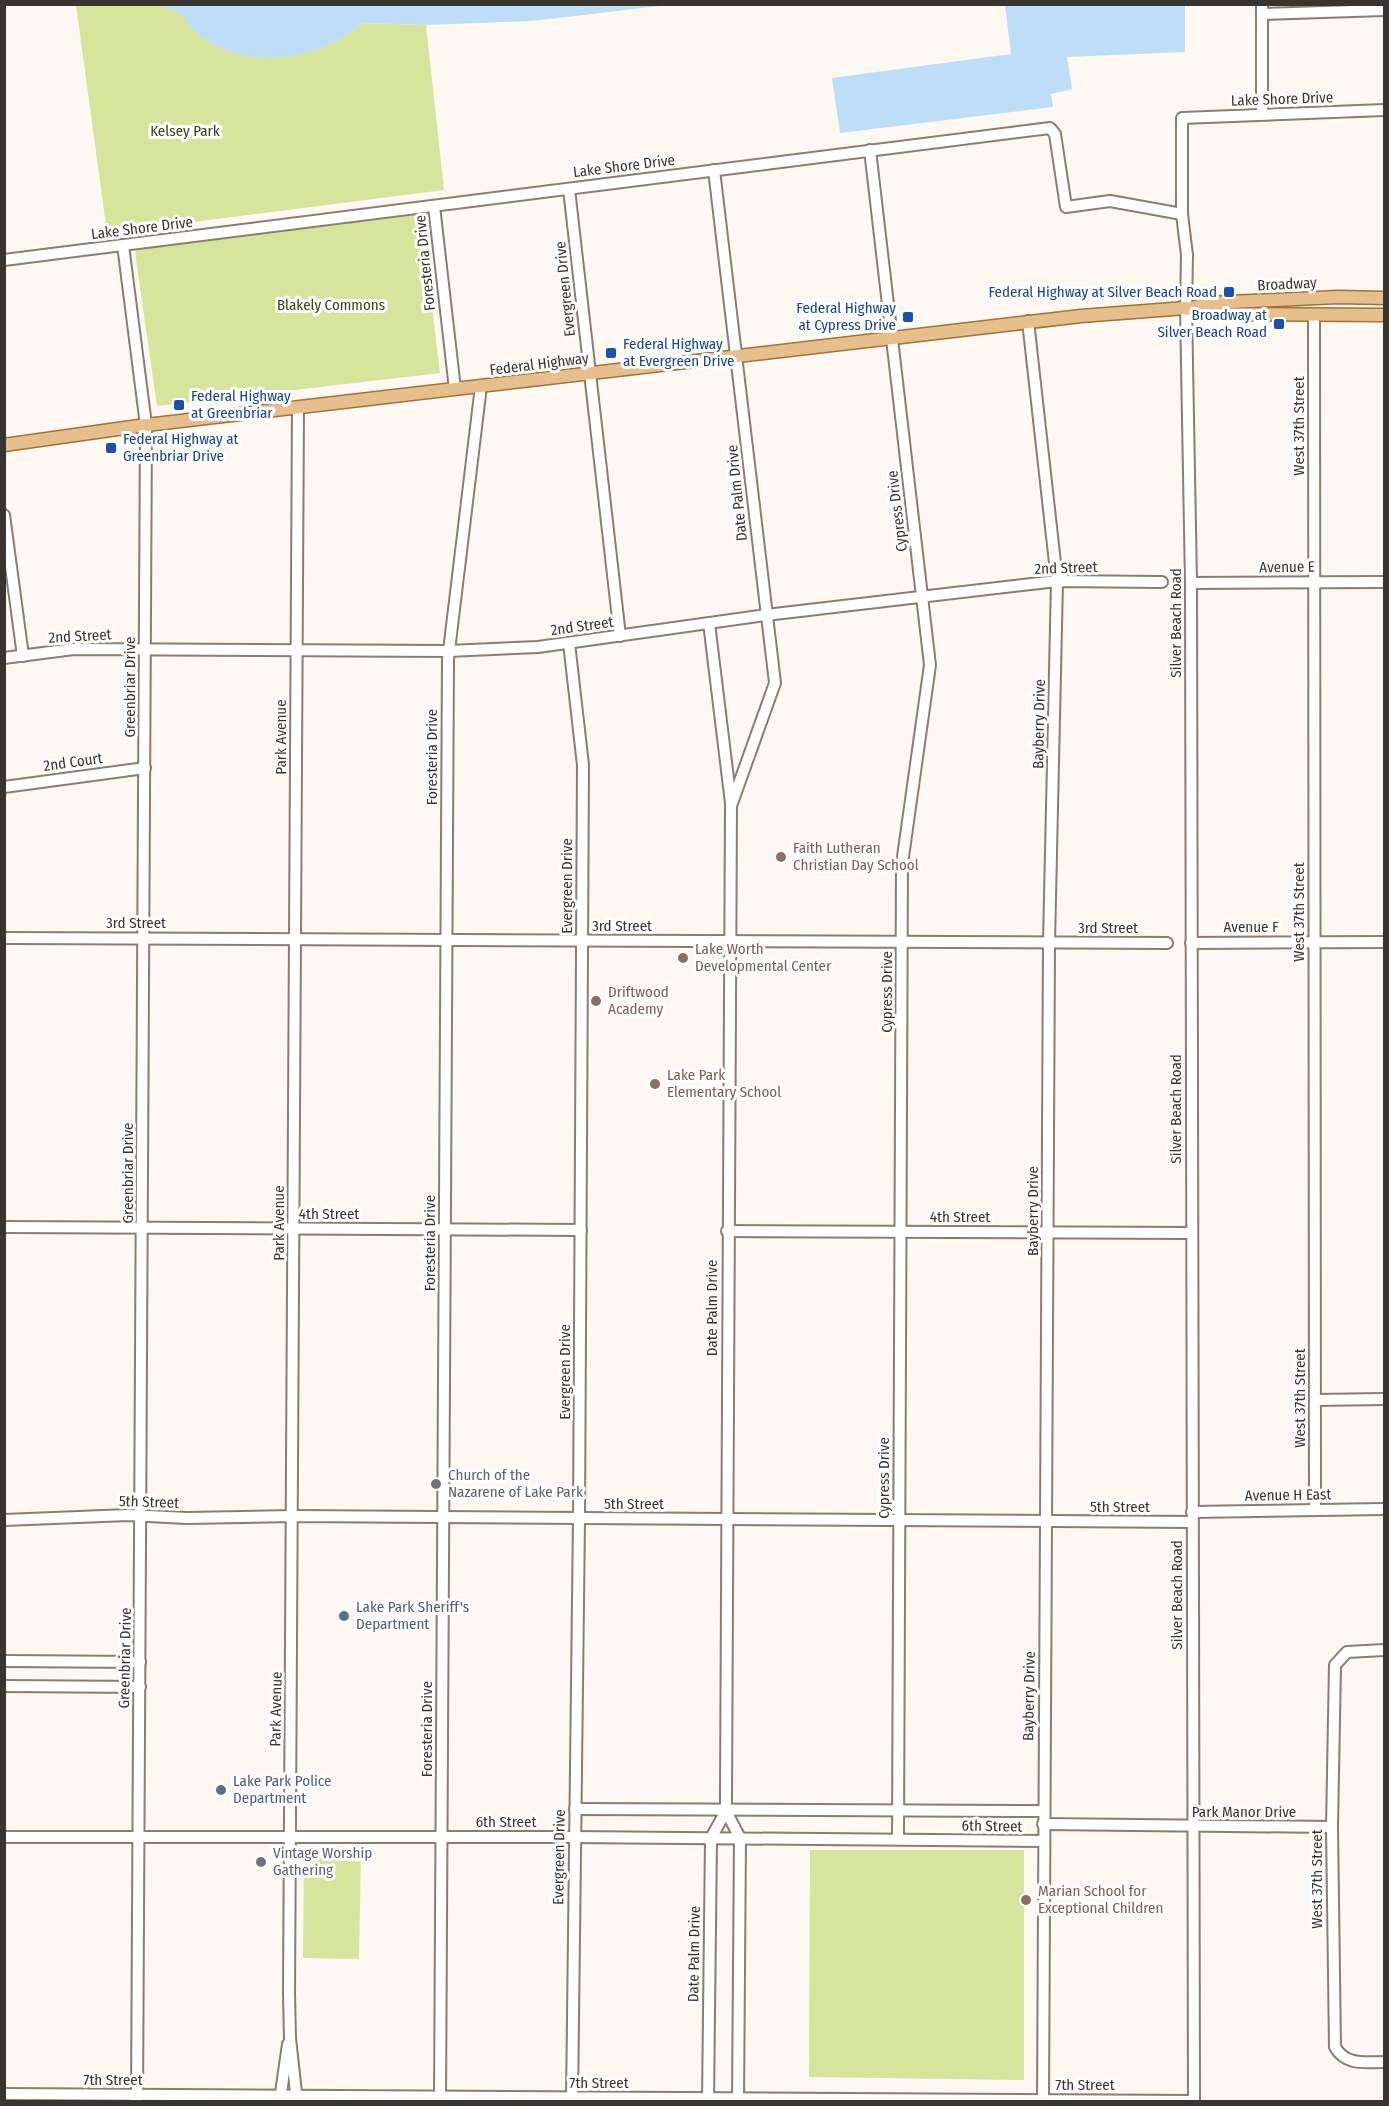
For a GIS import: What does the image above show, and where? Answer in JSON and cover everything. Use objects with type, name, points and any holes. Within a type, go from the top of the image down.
[{"type":"main road","name":"Broadway","points":[[1188,308],[1209,303],[1331,297],[1384,298]]},
{"type":"main road","name":"Federal Highway","points":[[4,445],[146,425],[1028,321],[1188,308]]},
{"type":"main road","name":"Broadway","points":[[1188,308],[1209,314],[1384,315]]},
{"type":"street","points":[[1262,114],[1262,9],[1384,10]]},
{"type":"street","name":"Lake Shore Drive","points":[[1182,118],[1384,110]]},
{"type":"street","name":"Silver Beach Road","points":[[1182,118],[1182,214],[1188,255],[1191,583],[1191,1827],[1194,2101]]},
{"type":"street","name":"Lake Shore Drive","points":[[4,260],[1050,128],[1055,134],[1066,207],[1110,201],[1182,214]]},
{"type":"street","name":"Cypress Drive","points":[[870,150],[930,665],[903,864],[898,1839]]},
{"type":"street","name":"Date Palm Drive","points":[[714,170],[775,683],[731,806]]},
{"type":"street","name":"Evergreen Drive","points":[[569,189],[620,636]]},
{"type":"street","name":"Foresteria Drive","points":[[434,206],[455,389]]},
{"type":"street","name":"Greenbriar Drive","points":[[123,245],[146,425],[137,2098]]},
{"type":"street","name":"West 37th Street","points":[[1314,314],[1315,1510]]},
{"type":"street","name":"Bayberry Drive","points":[[1028,321],[1057,581],[1049,943],[1043,2101]]},
{"type":"street","name":"Foresteria Drive","points":[[440,2099],[448,651],[481,386]]},
{"type":"street","name":"Park Avenue","points":[[297,2099],[290,2038],[290,1837],[298,408]]},
{"type":"street","points":[[4,514],[23,656]]},
{"type":"street","name":"2nd Street","points":[[4,658],[74,649],[448,651],[538,647],[766,615],[1057,581],[1162,582]]},
{"type":"street","name":"Avenue E","points":[[1191,583],[1384,582]]},
{"type":"street","name":"Date Palm Drive","points":[[709,623],[731,806],[726,1811],[740,1838],[738,2100]]},
{"type":"street","name":"Evergreen Drive","points":[[569,643],[583,765],[579,1519],[573,1837],[572,2100]]},
{"type":"street","name":"2nd Court","points":[[4,787],[145,768]]},
{"type":"street","name":"3rd Street","points":[[4,938],[1167,943]]},
{"type":"street","name":"Avenue F","points":[[1191,943],[1384,942]]},
{"type":"street","name":"4th Street","points":[[4,1227],[581,1230]]},
{"type":"street","name":"4th Street","points":[[728,1231],[1192,1233]]},
{"type":"street","points":[[1315,1400],[1384,1399]]},
{"type":"street","name":"Avenue H East","points":[[1192,1517],[1315,1510],[1384,1509]]},
{"type":"street","name":"5th Street","points":[[4,1520],[141,1516],[899,1521],[1046,1521],[1192,1517]]},
{"type":"street","name":"West 37th Street","points":[[1384,1650],[1353,1650],[1341,1656],[1334,1672],[1332,1827],[1335,2047],[1340,2056],[1352,2062],[1384,2062]]},
{"type":"street","points":[[4,1662],[140,1662]]},
{"type":"street","points":[[4,1686],[140,1687]]},
{"type":"street","name":"6th Street","points":[[575,1809],[1043,1811]]},
{"type":"street","name":"Date Palm Drive","points":[[708,2100],[711,1838],[726,1811]]},
{"type":"street","name":"6th Street","points":[[1043,1824],[1157,1826]]},
{"type":"street","name":"Park Manor Drive","points":[[1157,1826],[1332,1827]]},
{"type":"street","name":"6th Street","points":[[4,1837],[573,1837],[1043,1841]]},
{"type":"street","name":"Park Avenue","points":[[280,2099],[290,2038]]},
{"type":"street","name":"7th Street","points":[[4,2094],[280,2099],[1194,2101]]},
{"type":"green space","name":"Kelsey Park","points":[[155,4],[179,13],[202,37],[220,48],[262,58],[284,57],[326,46],[345,36],[361,23],[426,25],[444,190],[107,233],[76,5]]},
{"type":"green space","name":"Blakely Commons","points":[[416,213],[421,216],[440,373],[157,406],[135,252],[141,247]]},
{"type":"green space","points":[[810,1850],[1024,1850],[1024,2080],[809,2077]]},
{"type":"green space","points":[[361,1851],[359,1959],[303,1958],[304,1852]]},
{"type":"water","points":[[155,5],[668,5],[532,21],[426,25],[361,23],[345,36],[326,46],[284,57],[262,58],[240,55],[220,48],[202,37],[179,13]]},
{"type":"water","points":[[1005,5],[1185,5],[1185,52],[1067,57],[1072,89],[1051,94],[1053,107],[840,133],[832,78],[1011,54]]},
{"type":"place","name":"Federal Highway at Silver Beach Road","points":[[1229,292]]},
{"type":"place","name":"Federal Highway at Cypress Drive","points":[[908,317]]},
{"type":"place","name":"Broadway at Silver Beach Road","points":[[1279,324]]},
{"type":"place","name":"Federal Highway at Evergreen Drive","points":[[611,353]]},
{"type":"place","name":"Federal Highway at Greenbriar","points":[[179,405]]},
{"type":"place","name":"Federal Highway at Greenbriar Drive","points":[[111,448]]},
{"type":"place","name":"Faith Lutheran Christian Day School","points":[[781,857]]},
{"type":"place","name":"Lake Worth Developmental Center","points":[[683,958]]},
{"type":"place","name":"Driftwood Academy","points":[[596,1001]]},
{"type":"place","name":"Lake Park Elementary School","points":[[655,1084]]},
{"type":"place","name":"Church of the Nazarene of Lake Park","points":[[436,1484]]},
{"type":"place","name":"Lake Park Sheriff's Department","points":[[344,1616]]},
{"type":"place","name":"Lake Park Police Department","points":[[221,1790]]},
{"type":"place","name":"Vintage Worship Gathering","points":[[261,1862]]},
{"type":"place","name":"Marian School for Exceptional Children","points":[[1026,1900]]}]
